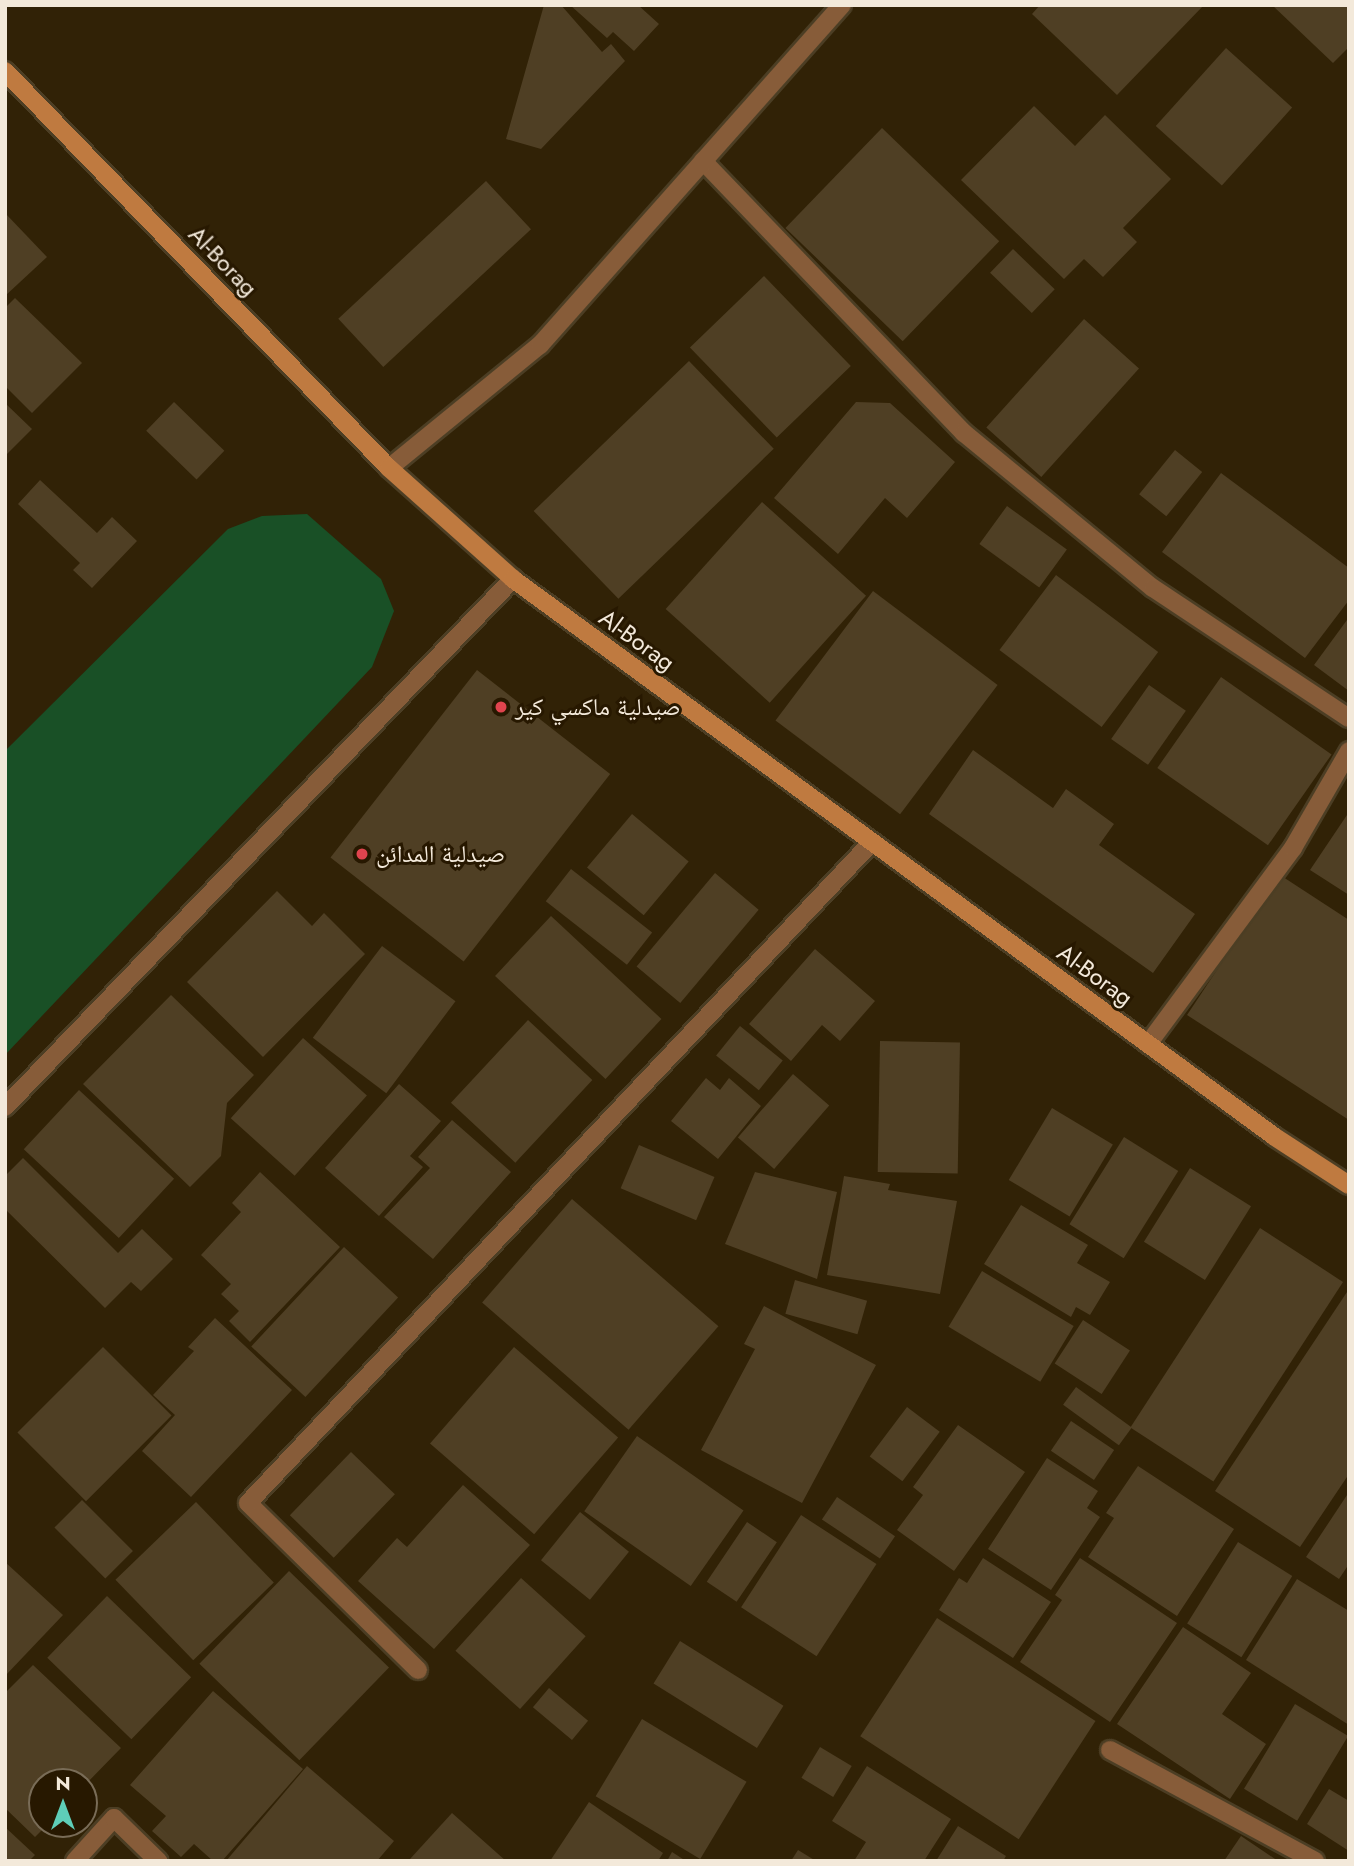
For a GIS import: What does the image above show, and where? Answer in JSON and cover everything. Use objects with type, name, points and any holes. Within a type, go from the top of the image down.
[{"type":"street","points":[[389,468],[540,345],[842,5]]},
{"type":"street","name":"Al-Borag","points":[[5,71],[389,468],[513,579],[1275,1137],[1349,1185]]},
{"type":"street","points":[[703,161],[964,433],[1153,588],[1349,718]]},
{"type":"street","points":[[5,1107],[513,579]]},
{"type":"street","points":[[1148,1044],[1293,848],[1349,751]]},
{"type":"street","points":[[418,1670],[248,1503],[872,842]]},
{"type":"street","points":[[1110,1750],[1315,1861]]},
{"type":"street","points":[[75,1861],[114,1818],[158,1861]]},
{"type":"green space","points":[[307,514],[381,579],[394,611],[372,667],[5,1055],[5,751],[228,529],[262,516]]},
{"type":"building","points":[[544,5],[561,5],[602,52],[611,44],[625,61],[541,149],[506,139]]},
{"type":"building","points":[[570,5],[638,5],[659,24],[634,51],[613,32],[607,38]]},
{"type":"building","points":[[1040,5],[1204,5],[1117,95],[1032,14]]},
{"type":"building","points":[[1272,5],[1349,5],[1349,47],[1333,63]]},
{"type":"building","points":[[1226,48],[1292,108],[1222,186],[1156,126]]},
{"type":"building","points":[[1034,106],[1075,146],[1105,115],[1171,179],[1123,228],[1137,242],[1103,277],[1084,259],[1064,279],[961,180]]},
{"type":"building","points":[[882,128],[999,241],[903,341],[785,228]]},
{"type":"building","points":[[486,181],[531,229],[383,367],[338,319]]},
{"type":"building","points":[[5,213],[47,257],[5,296]]},
{"type":"building","points":[[1013,249],[1055,289],[1032,313],[990,273]]},
{"type":"building","points":[[764,276],[851,366],[777,437],[690,348]]},
{"type":"building","points":[[15,298],[82,363],[32,413],[5,386],[5,308]]},
{"type":"building","points":[[1084,319],[1139,369],[1041,477],[986,427]]},
{"type":"building","points":[[689,361],[774,449],[618,599],[534,511]]},
{"type":"building","points":[[174,402],[224,451],[197,479],[146,431]]},
{"type":"building","points":[[856,402],[890,403],[955,462],[907,518],[885,498],[838,554],[774,498]]},
{"type":"building","points":[[5,403],[32,429],[5,456]]},
{"type":"building","points":[[1175,450],[1202,472],[1166,516],[1139,494]]},
{"type":"building","points":[[1221,473],[1349,568],[1349,600],[1305,658],[1162,552]]},
{"type":"building","points":[[40,480],[97,533],[112,517],[137,541],[92,588],[73,570],[80,563],[18,504]]},
{"type":"building","points":[[762,502],[866,596],[770,703],[666,609]]},
{"type":"building","points":[[1007,506],[1067,549],[1039,588],[979,544]]},
{"type":"building","points":[[1056,575],[1158,652],[1102,727],[999,650]]},
{"type":"building","points":[[873,591],[998,685],[900,814],[776,720]]},
{"type":"building","points":[[1347,620],[1349,621],[1349,691],[1314,665]]},
{"type":"building","points":[[477,670],[610,774],[464,962],[330,858]]},
{"type":"building","points":[[1221,677],[1332,754],[1268,845],[1157,768]]},
{"type":"building","points":[[1149,685],[1186,711],[1148,765],[1111,739]]},
{"type":"building","points":[[973,750],[1053,808],[1066,789],[1114,824],[1099,845],[1195,914],[1153,973],[929,814]]},
{"type":"building","points":[[1349,812],[1349,895],[1310,870]]},
{"type":"building","points":[[632,814],[689,862],[644,915],[587,868]]},
{"type":"building","points":[[571,869],[652,932],[627,965],[546,901]]},
{"type":"building","points":[[715,873],[759,910],[680,1003],[637,966]]},
{"type":"building","points":[[1280,875],[1349,920],[1349,1120],[1187,1015]]},
{"type":"building","points":[[277,891],[312,926],[324,913],[365,954],[263,1057],[187,982]]},
{"type":"building","points":[[551,916],[661,1019],[606,1079],[495,976]]},
{"type":"building","points":[[382,946],[455,1001],[386,1093],[313,1038]]},
{"type":"building","points":[[815,949],[875,1001],[840,1041],[822,1025],[791,1061],[749,1024]]},
{"type":"building","points":[[171,995],[254,1075],[227,1103],[221,1156],[190,1187],[83,1084]]},
{"type":"building","points":[[528,1020],[592,1080],[515,1163],[451,1103]]},
{"type":"building","points":[[740,1026],[783,1061],[759,1090],[716,1056]]},
{"type":"building","points":[[303,1038],[367,1096],[295,1176],[231,1118]]},
{"type":"building","points":[[880,1041],[960,1042],[958,1173],[878,1172]]},
{"type":"building","points":[[793,1074],[829,1105],[774,1169],[738,1137]]},
{"type":"building","points":[[706,1078],[720,1090],[729,1078],[761,1106],[718,1159],[671,1121]]},
{"type":"building","points":[[399,1084],[441,1121],[410,1156],[423,1167],[379,1216],[325,1168]]},
{"type":"building","points":[[79,1090],[174,1179],[119,1238],[24,1149]]},
{"type":"building","points":[[1052,1108],[1113,1145],[1070,1217],[1009,1180]]},
{"type":"building","points":[[452,1120],[511,1172],[433,1259],[384,1217],[430,1168],[418,1157]]},
{"type":"building","points":[[1124,1137],[1178,1171],[1124,1258],[1069,1224]]},
{"type":"building","points":[[639,1145],[714,1177],[696,1220],[621,1188]]},
{"type":"building","points":[[23,1158],[118,1253],[142,1229],[173,1259],[141,1291],[131,1282],[105,1308],[5,1209],[5,1176]]},
{"type":"building","points":[[1190,1168],[1251,1206],[1205,1280],[1144,1242]]},
{"type":"building","points":[[260,1172],[340,1247],[250,1342],[229,1321],[239,1311],[221,1294],[231,1284],[201,1255],[241,1212],[232,1203]]},
{"type":"building","points":[[755,1172],[837,1192],[817,1279],[725,1244]]},
{"type":"building","points":[[844,1176],[890,1184],[888,1190],[957,1201],[940,1294],[827,1275]]},
{"type":"building","points":[[572,1199],[718,1326],[629,1430],[482,1302]]},
{"type":"building","points":[[1021,1205],[1088,1245],[1077,1263],[1110,1282],[1090,1315],[1076,1307],[1071,1317],[984,1264]]},
{"type":"building","points":[[1260,1228],[1343,1282],[1213,1482],[1130,1428]]},
{"type":"building","points":[[344,1247],[398,1297],[305,1397],[251,1346]]},
{"type":"building","points":[[982,1271],[1074,1326],[1040,1382],[949,1327]]},
{"type":"building","points":[[795,1280],[867,1301],[857,1334],[785,1314]]},
{"type":"building","points":[[1349,1289],[1349,1474],[1300,1547],[1215,1491]]},
{"type":"building","points":[[764,1306],[876,1365],[802,1503],[701,1450],[755,1349],[744,1344]]},
{"type":"building","points":[[215,1318],[292,1390],[191,1497],[142,1451],[175,1415],[153,1395],[194,1351],[188,1347]]},
{"type":"building","points":[[1083,1320],[1130,1350],[1102,1394],[1055,1364]]},
{"type":"building","points":[[103,1347],[172,1416],[86,1501],[17,1433]]},
{"type":"building","points":[[514,1347],[618,1438],[534,1534],[430,1444]]},
{"type":"building","points":[[1076,1387],[1132,1428],[1119,1445],[1063,1405]]},
{"type":"building","points":[[907,1407],[940,1432],[902,1481],[870,1457]]},
{"type":"building","points":[[1071,1421],[1114,1450],[1094,1480],[1051,1451]]},
{"type":"building","points":[[958,1425],[1025,1472],[954,1571],[897,1530],[923,1495],[913,1487]]},
{"type":"building","points":[[637,1436],[743,1511],[691,1586],[584,1511]]},
{"type":"building","points":[[351,1452],[395,1494],[334,1558],[290,1515]]},
{"type":"building","points":[[1047,1458],[1098,1491],[1087,1508],[1100,1517],[1051,1590],[988,1549]]},
{"type":"building","points":[[1138,1466],[1234,1529],[1177,1616],[1088,1557],[1114,1518],[1106,1513]]},
{"type":"building","points":[[463,1485],[530,1545],[434,1649],[358,1581],[397,1538],[407,1547]]},
{"type":"building","points":[[1349,1492],[1349,1564],[1339,1579],[1306,1557]]},
{"type":"building","points":[[837,1497],[895,1536],[880,1559],[822,1519]]},
{"type":"building","points":[[82,1500],[133,1551],[105,1578],[54,1528]]},
{"type":"building","points":[[196,1502],[274,1583],[193,1660],[115,1580]]},
{"type":"building","points":[[580,1512],[629,1552],[590,1600],[541,1560]]},
{"type":"building","points":[[801,1515],[876,1564],[817,1656],[741,1607]]},
{"type":"building","points":[[747,1522],[777,1542],[737,1602],[707,1582]]},
{"type":"building","points":[[1238,1542],[1292,1576],[1241,1657],[1187,1623]]},
{"type":"building","points":[[983,1558],[1051,1602],[1013,1658],[939,1610],[959,1578],[967,1583]]},
{"type":"building","points":[[1080,1558],[1177,1623],[1110,1722],[1020,1662],[1062,1600],[1055,1595]]},
{"type":"building","points":[[5,1562],[63,1615],[5,1676]]},
{"type":"building","points":[[289,1571],[389,1668],[299,1760],[199,1664]]},
{"type":"building","points":[[521,1578],[586,1636],[520,1709],[455,1651]]},
{"type":"building","points":[[1297,1579],[1349,1611],[1349,1725],[1246,1660]]},
{"type":"building","points":[[107,1596],[191,1677],[131,1739],[47,1658]]},
{"type":"building","points":[[937,1618],[1096,1721],[1019,1839],[860,1736]]},
{"type":"building","points":[[1183,1627],[1251,1673],[1222,1714],[1266,1744],[1230,1799],[1117,1724]]},
{"type":"building","points":[[680,1641],[783,1706],[757,1748],[654,1683]]},
{"type":"building","points":[[33,1665],[121,1748],[98,1772],[98,1768],[28,1768],[28,1830],[5,1808],[5,1693]]},
{"type":"building","points":[[549,1688],[588,1721],[572,1740],[533,1707]]},
{"type":"building","points":[[213,1691],[303,1769],[222,1861],[213,1861],[194,1844],[181,1857],[152,1831],[166,1816],[130,1785]]},
{"type":"building","points":[[1295,1704],[1348,1736],[1297,1821],[1244,1789]]},
{"type":"building","points":[[642,1719],[747,1782],[700,1859],[596,1796]]},
{"type":"building","points":[[820,1747],[852,1766],[833,1797],[801,1778]]},
{"type":"building","points":[[307,1766],[394,1841],[377,1861],[226,1861]]},
{"type":"building","points":[[867,1766],[951,1819],[924,1861],[854,1861],[866,1842],[832,1821]]},
{"type":"building","points":[[1329,1789],[1349,1801],[1349,1851],[1307,1824]]},
{"type":"building","points":[[589,1802],[663,1853],[658,1861],[550,1861]]},
{"type":"building","points":[[452,1813],[506,1861],[410,1859]]},
{"type":"building","points":[[958,1826],[1006,1856],[1003,1861],[936,1861]]},
{"type":"building","points":[[5,1827],[35,1855],[29,1861],[5,1861]]},
{"type":"building","points":[[1241,1836],[1278,1861],[1224,1861]]},
{"type":"building","points":[[798,1850],[816,1861],[791,1861]]},
{"type":"building","points":[[672,1852],[686,1861],[667,1861]]},
{"type":"place","name":"صيدلية ماكسي كير","points":[[501,707]]},
{"type":"place","name":"صيدلية المدائن","points":[[362,854]]}]
